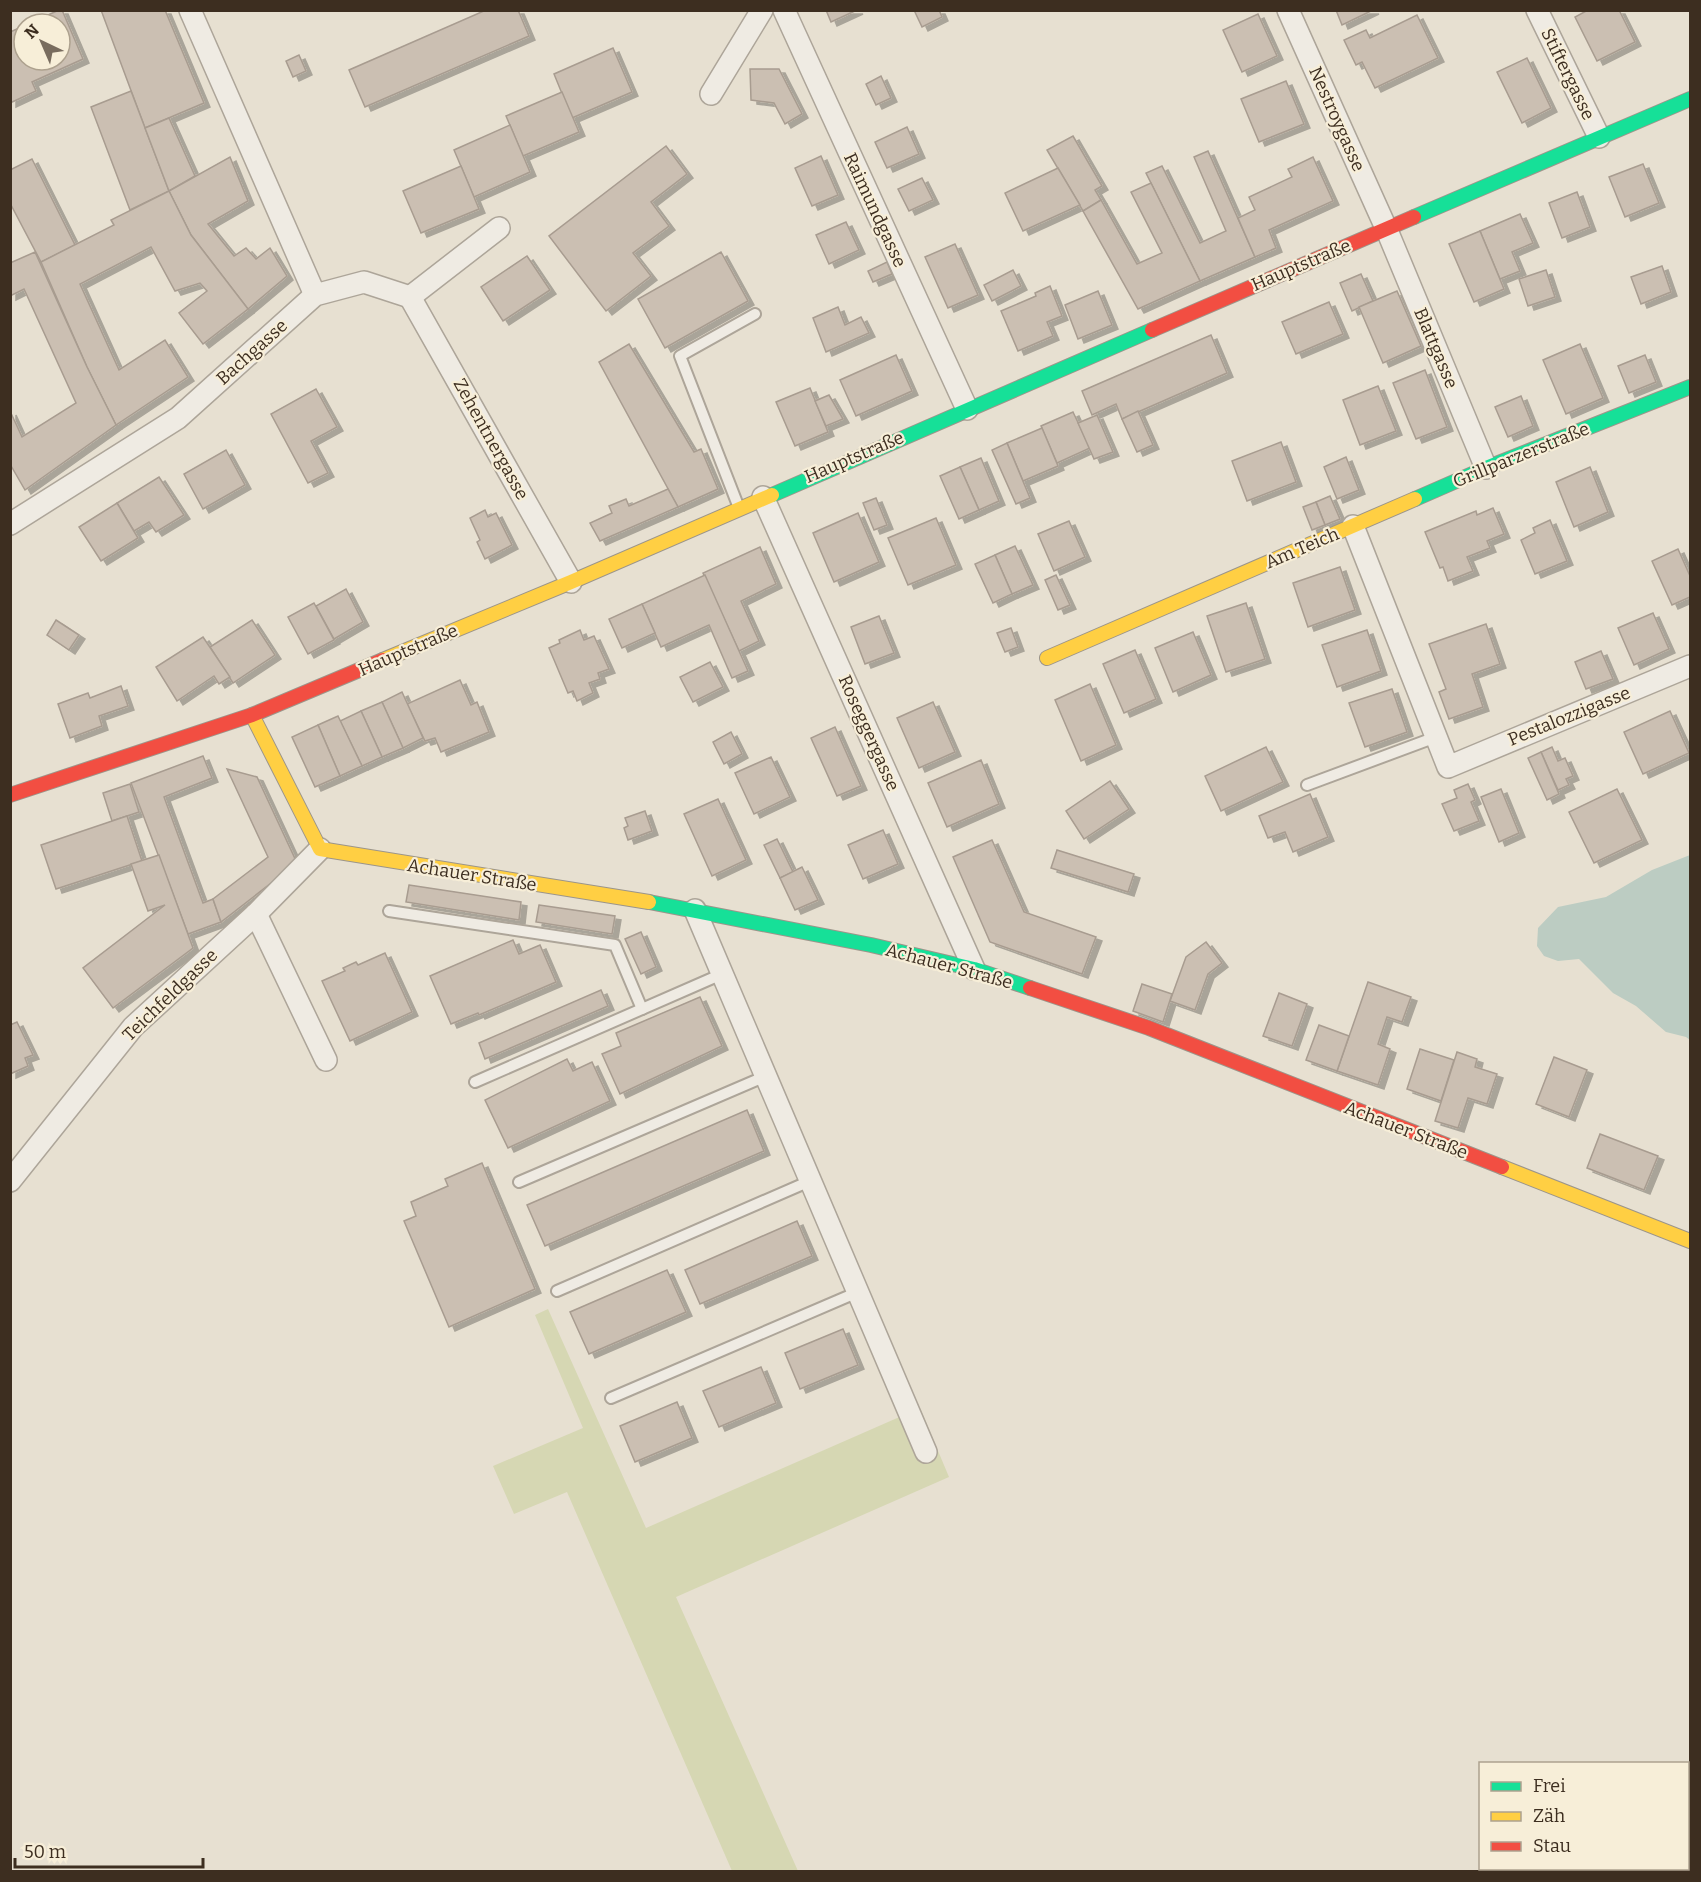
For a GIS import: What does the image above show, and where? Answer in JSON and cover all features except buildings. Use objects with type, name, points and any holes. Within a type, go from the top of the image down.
[{"type":"street","points":[[190,10],[315,295]]},
{"type":"street","points":[[711,94],[762,10]]},
{"type":"street","name":"Raimundgasse","points":[[784,10],[967,409]]},
{"type":"street","name":"Nestroygasse","points":[[1288,10],[1386,228]]},
{"type":"street","name":"Stiftergasse","points":[[1537,10],[1599,137]]},
{"type":"street","name":"Hauptstraße","points":[[10,795],[252,715],[571,582],[1386,228],[1690,99]]},
{"type":"street","points":[[410,297],[499,228]]},
{"type":"street","name":"Blattgasse","points":[[1386,228],[1486,468]]},
{"type":"street","name":"Bachgasse","points":[[10,524],[178,418],[315,295],[364,282],[410,297]]},
{"type":"street","name":"Zehentnergasse","points":[[410,297],[571,582]]},
{"type":"street","name":"Grillparzerstraße","points":[[1353,526],[1486,468],[1690,387]]},
{"type":"street","name":"Roseggergasse","points":[[763,497],[974,969]]},
{"type":"street","name":"Am Teich","points":[[1047,658],[1353,526],[1448,766]]},
{"type":"street","name":"Pestalozzigasse","points":[[1448,766],[1690,666]]},
{"type":"street","points":[[252,715],[320,849]]},
{"type":"street","name":"Achauer Straße","points":[[320,849],[695,910],[871,945],[974,969],[1149,1029],[1690,1241]]},
{"type":"street","name":"Teichfeldgasse","points":[[10,1181],[133,1027],[256,914],[320,849]]},
{"type":"street","points":[[695,910],[926,1452]]},
{"type":"street","points":[[256,914],[326,1060]]},
{"type":"lane","points":[[739,508],[680,356],[755,314]]},
{"type":"lane","points":[[1307,785],[1436,737]]},
{"type":"lane","points":[[389,911],[615,945],[642,1009]]},
{"type":"lane","points":[[475,1082],[722,974]]},
{"type":"lane","points":[[519,1182],[765,1076]]},
{"type":"lane","points":[[557,1291],[810,1181]]},
{"type":"lane","points":[[612,1398],[858,1292]]},
{"type":"green space","points":[[548,1309],[646,1528],[920,1408],[949,1477],[676,1597],[798,1871],[732,1871],[567,1492],[514,1514],[493,1466],[583,1428],[535,1315]]},
{"type":"shaded area","points":[[1690,855],[1690,1040],[1666,1032],[1636,1006],[1613,993],[1579,959],[1558,961],[1544,956],[1537,946],[1538,928],[1558,907],[1606,897],[1652,870]]},
{"type":"traffic: fast","points":[[1414,217],[1690,99]]},
{"type":"traffic: fast","points":[[772,495],[1152,330]]},
{"type":"traffic: fast","points":[[1415,499],[1486,468],[1690,387]]},
{"type":"traffic: fast","points":[[649,902],[871,945],[974,969],[1030,988]]},
{"type":"traffic: slow","points":[[383,660],[772,495]]},
{"type":"traffic: slow","points":[[1047,658],[1415,499]]},
{"type":"traffic: slow","points":[[252,715],[320,849],[649,902]]},
{"type":"traffic: slow","points":[[1502,1167],[1690,1241]]},
{"type":"traffic: jam","points":[[1152,330],[1414,217]]},
{"type":"traffic: jam","points":[[10,795],[252,715],[383,660]]},
{"type":"traffic: jam","points":[[1030,988],[1149,1028],[1502,1167]]}]
